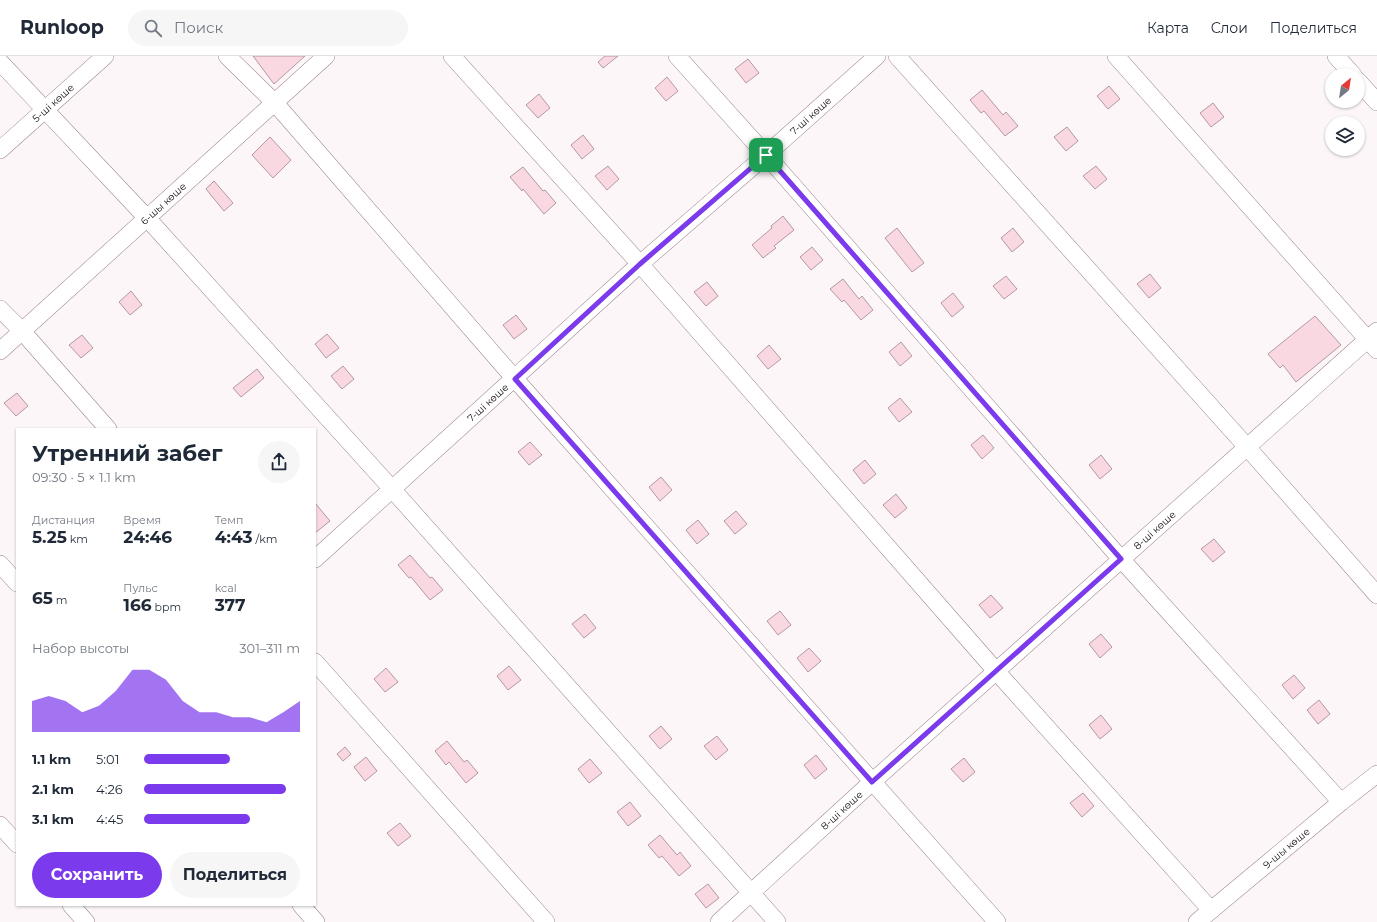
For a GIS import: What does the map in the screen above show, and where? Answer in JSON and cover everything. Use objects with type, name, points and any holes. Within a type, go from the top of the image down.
[{"type":"lane","name":"5-ші көше","points":[[0,150],[105,56]]},
{"type":"lane","points":[[227,56],[275,103],[515,379],[997,922]]},
{"type":"lane","name":"6-шы көше","points":[[0,351],[326,56]]},
{"type":"lane","points":[[452,56],[640,264],[996,671],[1211,910]]},
{"type":"lane","points":[[677,56],[766,155],[1121,559],[1341,802]]},
{"type":"lane","name":"7-ші көше","points":[[316,558],[640,264],[877,56]]},
{"type":"lane","points":[[897,56],[1247,447],[1377,595]]},
{"type":"lane","points":[[1116,56],[1374,340]]},
{"type":"lane","points":[[1336,56],[1347,68]]},
{"type":"lane","points":[[0,62],[147,218],[392,489],[777,922]]},
{"type":"lane","points":[[1365,88],[1377,102]]},
{"type":"lane","points":[[0,309],[22,331],[107,428]]},
{"type":"lane","name":"8-ші көше","points":[[719,922],[872,782],[1247,447],[1374,340]]},
{"type":"lane","points":[[0,564],[16,582]]},
{"type":"lane","points":[[316,663],[546,922]]},
{"type":"lane","name":"9-шы көше","points":[[1197,922],[1341,802],[1377,774]]},
{"type":"lane","points":[[72,906],[86,922]]},
{"type":"lane","points":[[302,906],[316,922]]},
{"type":"building","points":[[253,56],[305,56],[274,84]]},
{"type":"building","points":[[605,56],[618,56],[603,68],[598,62]]},
{"type":"building","points":[[748,59],[759,73],[746,83],[735,69]]},
{"type":"building","points":[[667,77],[678,91],[666,101],[655,88]]},
{"type":"building","points":[[1109,86],[1120,99],[1108,109],[1097,96]]},
{"type":"building","points":[[982,90],[1003,115],[1006,112],[1018,126],[1005,136],[984,111],[981,113],[970,100]]},
{"type":"building","points":[[539,94],[550,108],[538,118],[526,105]]},
{"type":"building","points":[[1213,103],[1224,117],[1211,127],[1200,113]]},
{"type":"building","points":[[1067,127],[1078,141],[1066,151],[1054,137]]},
{"type":"building","points":[[583,135],[594,149],[582,159],[571,145]]},
{"type":"building","points":[[270,137],[291,160],[273,178],[252,155]]},
{"type":"building","points":[[608,166],[619,179],[607,190],[595,176]]},
{"type":"building","points":[[1096,166],[1107,179],[1095,189],[1083,176]]},
{"type":"building","points":[[523,167],[543,191],[545,190],[556,203],[544,214],[523,189],[522,191],[510,177]]},
{"type":"building","points":[[214,181],[233,203],[224,211],[206,189]]},
{"type":"building","points":[[783,216],[794,230],[774,246],[776,248],[763,258],[752,245],[772,228],[771,226]]},
{"type":"building","points":[[897,228],[924,263],[912,272],[885,238]]},
{"type":"building","points":[[1013,228],[1024,242],[1012,252],[1001,238]]},
{"type":"building","points":[[812,247],[823,260],[811,270],[800,257]]},
{"type":"building","points":[[1150,274],[1161,288],[1149,298],[1137,284]]},
{"type":"building","points":[[1006,276],[1017,289],[1004,299],[993,286]]},
{"type":"building","points":[[843,279],[859,299],[862,296],[873,310],[861,320],[844,300],[842,302],[830,289]]},
{"type":"building","points":[[707,282],[718,296],[706,306],[694,292]]},
{"type":"building","points":[[131,291],[142,305],[130,315],[119,302]]},
{"type":"building","points":[[953,293],[964,307],[952,317],[941,303]]},
{"type":"building","points":[[516,315],[527,329],[514,339],[503,325]]},
{"type":"building","points":[[1315,316],[1341,345],[1296,382],[1283,365],[1280,368],[1268,354]]},
{"type":"building","points":[[327,334],[339,348],[326,358],[315,344]]},
{"type":"building","points":[[82,335],[93,348],[81,358],[69,345]]},
{"type":"building","points":[[901,342],[912,356],[900,366],[889,352]]},
{"type":"building","points":[[769,345],[781,359],[768,369],[757,356]]},
{"type":"building","points":[[343,366],[354,379],[342,389],[331,376]]},
{"type":"building","points":[[257,369],[264,378],[241,397],[233,388]]},
{"type":"building","points":[[17,393],[28,406],[16,416],[4,403]]},
{"type":"building","points":[[900,398],[912,412],[899,422],[888,408]]},
{"type":"building","points":[[983,435],[994,448],[982,459],[971,445]]},
{"type":"building","points":[[530,442],[542,455],[529,465],[518,452]]},
{"type":"building","points":[[1101,455],[1112,469],[1100,479],[1089,465]]},
{"type":"building","points":[[865,460],[876,474],[864,484],[853,470]]},
{"type":"building","points":[[661,477],[672,490],[660,501],[649,487]]},
{"type":"building","points":[[896,494],[907,508],[895,518],[883,505]]},
{"type":"building","points":[[316,504],[330,521],[316,532]]},
{"type":"building","points":[[736,511],[747,524],[735,534],[724,521]]},
{"type":"building","points":[[698,520],[709,534],[697,544],[686,530]]},
{"type":"building","points":[[1214,539],[1225,552],[1213,562],[1201,549]]},
{"type":"building","points":[[410,555],[430,578],[432,577],[443,590],[430,600],[411,577],[409,578],[398,565]]},
{"type":"building","points":[[991,595],[1003,608],[990,618],[979,605]]},
{"type":"building","points":[[780,611],[791,625],[778,635],[767,621]]},
{"type":"building","points":[[585,614],[596,628],[584,638],[572,624]]},
{"type":"building","points":[[1101,634],[1112,647],[1100,658],[1089,644]]},
{"type":"building","points":[[809,648],[821,661],[808,672],[797,658]]},
{"type":"building","points":[[509,666],[521,680],[508,690],[497,676]]},
{"type":"building","points":[[386,668],[398,682],[385,692],[374,679]]},
{"type":"building","points":[[1294,675],[1305,688],[1293,699],[1282,685]]},
{"type":"building","points":[[1319,700],[1330,714],[1318,724],[1307,710]]},
{"type":"building","points":[[1101,715],[1112,729],[1100,739],[1089,725]]},
{"type":"building","points":[[661,726],[672,739],[660,749],[649,736]]},
{"type":"building","points":[[717,736],[728,750],[716,760],[704,746]]},
{"type":"building","points":[[447,741],[464,762],[467,760],[478,773],[466,783],[449,762],[446,765],[435,751]]},
{"type":"building","points":[[345,747],[351,754],[343,761],[337,754]]},
{"type":"building","points":[[816,755],[827,769],[815,779],[804,765]]},
{"type":"building","points":[[366,757],[377,771],[365,781],[354,767]]},
{"type":"building","points":[[964,758],[975,772],[963,782],[951,769]]},
{"type":"building","points":[[590,759],[602,773],[589,783],[578,769]]},
{"type":"building","points":[[1083,793],[1094,806],[1082,817],[1070,803]]},
{"type":"building","points":[[630,802],[641,816],[628,826],[617,812]]},
{"type":"building","points":[[400,823],[411,836],[398,846],[387,833]]},
{"type":"building","points":[[660,835],[677,855],[680,852],[691,866],[679,876],[662,856],[659,858],[648,845]]},
{"type":"building","points":[[708,884],[719,898],[706,908],[695,894]]},
{"type":"route","points":[[766,155],[1121,559],[872,782],[515,379],[640,264],[766,155]]}]
